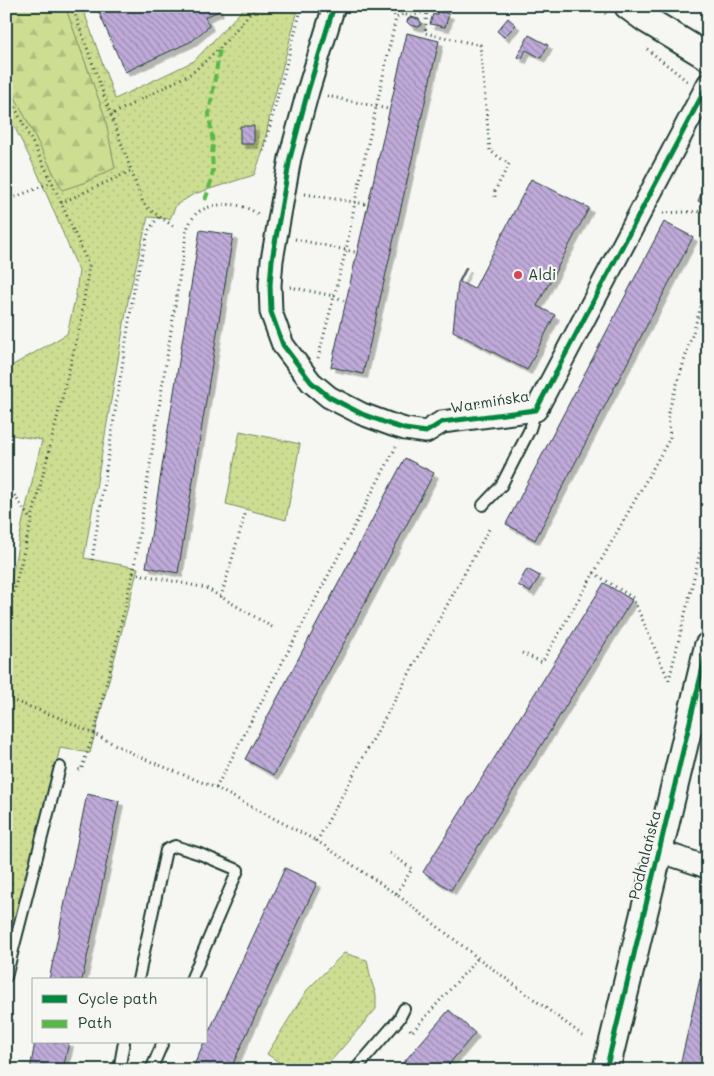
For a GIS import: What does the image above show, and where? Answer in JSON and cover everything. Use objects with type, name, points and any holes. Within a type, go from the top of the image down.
[{"type":"street","name":"Warmińska","points":[[334,6],[290,158],[272,260],[270,285],[271,312],[282,345],[312,382],[329,397],[362,414],[405,429],[426,432],[442,422],[536,410],[708,84]]},
{"type":"street","points":[[638,13],[708,57]]},
{"type":"street","points":[[638,13],[708,78]]},
{"type":"street","name":"Podhalańska","points":[[606,1070],[708,646]]},
{"type":"street","points":[[659,851],[708,868]]},
{"type":"lane","points":[[483,505],[501,486],[530,429],[536,410]]},
{"type":"lane","points":[[6,977],[60,767]]},
{"type":"lane","points":[[138,978],[166,850],[175,846],[238,870],[191,978]]},
{"type":"lane","points":[[355,1070],[401,1014]]},
{"type":"lane","points":[[120,1070],[124,1044]]},
{"type":"lane","points":[[151,1070],[162,1044]]},
{"type":"path","points":[[72,6],[143,203],[173,226]]},
{"type":"path","points":[[111,115],[192,73],[220,48],[256,6]]},
{"type":"path","points":[[263,150],[302,6]]},
{"type":"path","points":[[317,361],[346,250],[396,18],[389,6]]},
{"type":"path","points":[[396,18],[403,14],[411,16],[438,6]]},
{"type":"path","points":[[427,11],[425,33],[480,45],[490,151],[508,164],[496,191],[495,200]]},
{"type":"path","points":[[6,89],[52,182],[90,266],[80,326],[6,623]]},
{"type":"path","points":[[321,95],[388,109]]},
{"type":"path","points":[[61,203],[131,171]]},
{"type":"path","points":[[6,201],[52,182]]},
{"type":"path","points":[[296,193],[366,204]]},
{"type":"path","points":[[60,767],[81,770],[94,734],[132,573],[187,229],[195,215],[204,208],[215,206],[236,204],[258,214],[260,221]]},
{"type":"path","points":[[645,205],[663,213],[708,211]]},
{"type":"path","points":[[92,560],[135,283],[149,230],[159,216]]},
{"type":"path","points":[[288,237],[355,252]]},
{"type":"path","points":[[522,653],[542,662],[670,438],[668,413],[708,284]]},
{"type":"path","points":[[290,287],[334,296],[345,301]]},
{"type":"path","points":[[216,788],[405,429]]},
{"type":"path","points":[[6,483],[31,521]]},
{"type":"path","points":[[221,597],[246,511]]},
{"type":"path","points":[[594,573],[633,598],[669,681],[708,520]]},
{"type":"path","points":[[317,841],[489,529]]},
{"type":"path","points":[[132,573],[206,588],[272,627]]},
{"type":"path","points":[[6,698],[60,718],[142,758],[216,788],[317,841],[396,894],[584,1037]]},
{"type":"path","points":[[390,854],[412,869],[396,894]]},
{"type":"path","points":[[401,1014],[412,1032],[478,958]]},
{"type":"green space","points":[[6,6],[82,6],[115,99],[194,61],[246,6],[299,6],[271,110],[263,151],[254,175],[194,194],[176,205],[170,219],[148,217],[129,295],[84,558],[138,568],[90,753],[60,748],[14,953],[6,959],[6,606],[23,520],[42,440],[6,434],[6,369],[67,334],[79,271],[38,174],[6,110]]},
{"type":"green space","points":[[6,6],[65,6],[105,117],[115,168],[86,182],[62,190],[6,79]]},
{"type":"green space","points":[[240,431],[300,444],[286,520],[226,504]]},
{"type":"green space","points":[[344,953],[367,960],[376,995],[376,1009],[323,1070],[290,1070],[267,1054],[307,990]]},
{"type":"building","points":[[96,6],[217,6],[219,11],[205,17],[209,26],[192,41],[125,72]]},
{"type":"building","points":[[437,11],[449,14],[445,27],[430,24],[433,14],[437,15]]},
{"type":"building","points":[[411,17],[419,19],[421,25],[418,27],[410,25],[407,22]]},
{"type":"building","points":[[508,18],[516,25],[504,37],[497,31]]},
{"type":"building","points":[[407,33],[439,41],[363,374],[331,367]]},
{"type":"building","points":[[529,35],[548,45],[541,58],[526,50],[522,59],[517,57]]},
{"type":"building","points":[[240,126],[254,126],[254,144],[240,144]]},
{"type":"building","name":"Aldi","points":[[531,179],[589,208],[537,306],[555,315],[527,370],[453,331],[458,283],[466,267],[460,282],[474,289]]},
{"type":"building","points":[[705,185],[708,187],[708,202],[706,205],[698,201]]},
{"type":"building","points":[[664,222],[693,237],[535,540],[506,524]]},
{"type":"building","points":[[200,230],[233,235],[178,573],[146,567]]},
{"type":"building","points":[[405,458],[434,473],[274,775],[245,759]]},
{"type":"building","points":[[527,569],[540,576],[530,592],[518,585]]},
{"type":"building","points":[[604,583],[632,600],[451,890],[423,872]]},
{"type":"building","points":[[87,794],[119,801],[82,978],[49,978]]},
{"type":"building","points":[[285,868],[317,883],[230,1070],[192,1070],[203,1044],[208,1044],[208,1034]]},
{"type":"building","points":[[700,979],[708,981],[708,1070],[679,1070]]},
{"type":"building","points":[[449,1010],[475,1033],[444,1070],[397,1070]]},
{"type":"building","points":[[35,1044],[69,1044],[63,1070],[30,1070]]},
{"type":"marked path","points":[[205,200],[213,171],[213,144],[209,114],[220,48]]},
{"type":"cycle path","points":[[334,6],[290,158],[272,260],[270,285],[271,312],[283,345],[311,382],[329,397],[362,414],[405,429],[426,432],[442,422],[536,410],[708,84]]},
{"type":"cycle path","points":[[606,1070],[708,646]]},
{"type":"place","name":"Aldi","points":[[518,275]]}]
